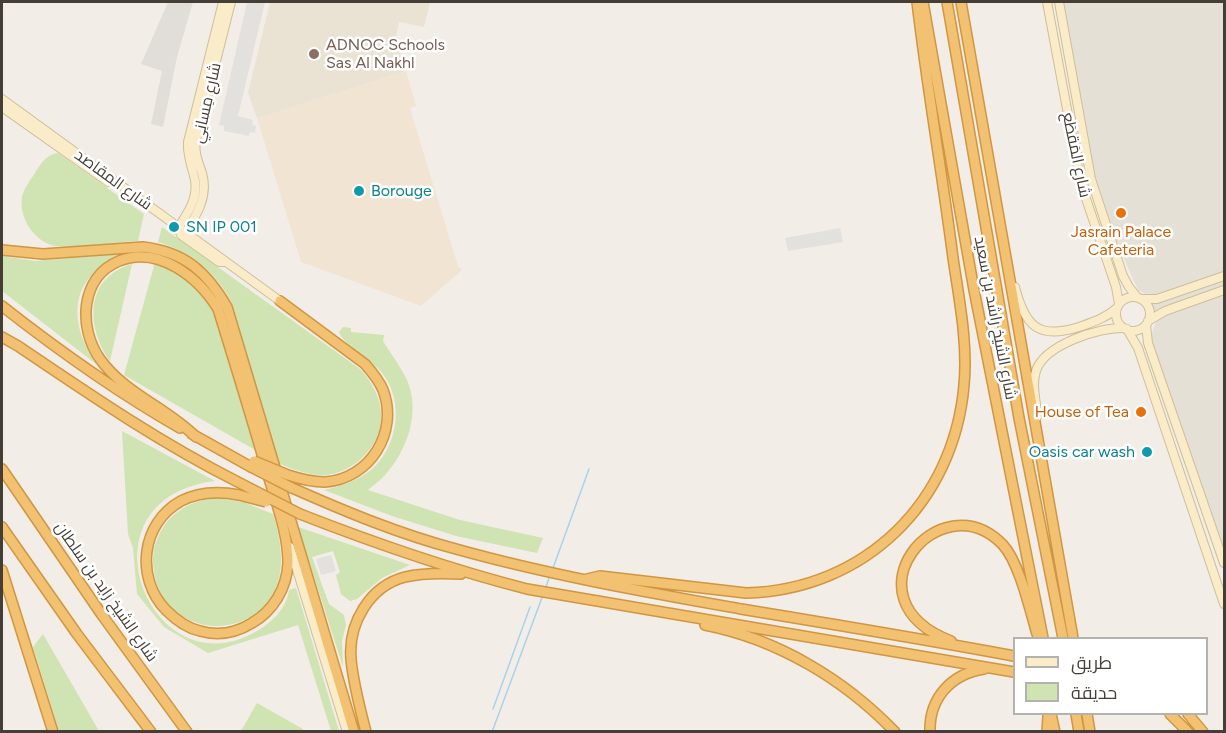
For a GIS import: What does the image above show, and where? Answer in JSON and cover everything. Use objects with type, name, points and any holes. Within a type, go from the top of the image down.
[{"type":"highway","points":[[587,579],[600,576],[747,593],[779,590],[812,583],[847,568],[881,546],[922,502],[939,476],[951,449],[959,417],[965,367],[944,182],[917,2]]},
{"type":"highway","name":"شارع الشيخ راشد بن سعيد","points":[[923,2],[974,290],[1041,637]]},
{"type":"highway","name":"شارع الشيخ راشد بن سعيد","points":[[947,2],[1019,418],[1063,637]]},
{"type":"highway","points":[[961,2],[1073,637]]},
{"type":"highway","points":[[2,250],[43,254],[134,248],[159,249],[187,261],[201,271],[216,287],[227,307],[354,732]]},
{"type":"highway","points":[[129,393],[99,357],[87,326],[85,309],[94,283],[117,262],[132,258],[156,259],[193,278],[202,286],[218,309],[280,517],[288,564],[286,579],[272,606],[261,618],[237,631],[211,634],[182,624],[163,607],[154,595],[146,557],[147,545],[158,521],[168,511],[192,496],[215,492],[253,498],[300,514],[364,539],[469,574],[527,589],[1013,672]]},
{"type":"highway","points":[[2,306],[93,374],[129,393],[219,450],[288,475],[323,482],[336,480],[360,470],[382,445],[388,418],[383,388],[376,375],[365,364],[280,302]]},
{"type":"highway","points":[[2,337],[163,443],[300,514]]},
{"type":"highway","points":[[253,464],[290,487],[327,504],[455,549],[648,593],[1013,656]]},
{"type":"highway","name":"شارع الشيخ زايد بن سلطان","points":[[2,469],[102,615],[187,732]]},
{"type":"highway","points":[[2,527],[77,634],[150,732]]},
{"type":"highway","points":[[970,648],[932,633],[923,627],[910,611],[902,591],[903,569],[913,549],[929,535],[952,527],[980,530],[993,536],[1003,546],[1017,570],[1040,637]]},
{"type":"highway","points":[[2,570],[53,732]]},
{"type":"highway","points":[[366,732],[350,649],[355,625],[365,605],[382,588],[406,576],[469,574]]},
{"type":"highway","points":[[609,603],[716,627],[745,635],[771,646],[800,660],[848,690],[895,732]]},
{"type":"highway","points":[[930,732],[935,702],[948,684],[968,673],[992,668]]},
{"type":"highway","points":[[1047,732],[1050,715]]},
{"type":"highway","points":[[1050,715],[1055,732]]},
{"type":"highway","points":[[1076,715],[1079,732]]},
{"type":"highway","points":[[1087,715],[1090,732]]},
{"type":"highway","points":[[1171,715],[1188,732]]},
{"type":"highway","points":[[1189,715],[1203,732]]},
{"type":"street","name":"شارع مِسانِي","points":[[215,50],[223,2]]},
{"type":"street","name":"شارع مِسانِي","points":[[181,232],[196,193],[195,178],[188,154],[188,142],[231,2]]},
{"type":"street","name":"شارع المَقطَع","points":[[1047,2],[1081,184],[1116,287],[1118,306]]},
{"type":"street","name":"شارع المَقطَع","points":[[1059,2],[1095,194],[1123,276],[1129,287],[1140,298]]},
{"type":"street","name":"شارع المقاصد","points":[[2,99],[124,191]]},
{"type":"street","name":"شارع المقاصد","points":[[2,107],[165,220],[219,262],[224,262],[280,302]]},
{"type":"street","points":[[1008,264],[1021,309],[1029,321],[1051,332],[1066,331],[1103,318],[1127,298],[1157,299],[1224,276]]},
{"type":"street","points":[[1037,428],[1038,415],[1034,380],[1043,358],[1054,348],[1103,330],[1137,330],[1165,311],[1224,290]]},
{"type":"street","points":[[1140,298],[1146,303],[1150,312],[1147,323],[1148,343],[1224,563]]},
{"type":"street","points":[[1118,306],[1117,319],[1138,348],[1224,604]]},
{"type":"street","points":[[280,517],[347,732]]},
{"type":"shaded area","points":[[168,2],[193,2],[177,57],[163,127],[151,124],[162,71],[141,64]]},
{"type":"shaded area","points":[[247,2],[265,2],[238,116],[253,120],[252,125],[256,126],[255,133],[250,132],[249,136],[224,131],[224,126],[219,125]]},
{"type":"shaded area","points":[[270,2],[430,2],[424,27],[399,22],[395,40],[406,71],[257,118],[248,93]]},
{"type":"shaded area","points":[[1063,2],[1224,2],[1224,553],[1150,339],[1156,321],[1147,295],[1138,290],[1106,219],[1094,177]]},
{"type":"shaded area","points":[[406,71],[416,106],[410,108],[458,266],[462,270],[421,306],[301,262],[257,118]]},
{"type":"shaded area","points":[[840,228],[843,242],[788,251],[785,238]]},
{"type":"shaded area","points":[[331,555],[336,571],[321,575],[316,559]]},
{"type":"green space","points":[[58,153],[144,214],[138,241],[58,246],[44,242],[33,232],[25,219],[22,197],[42,163]]},
{"type":"green space","points":[[162,227],[360,369],[375,391],[381,414],[377,437],[361,459],[343,470],[323,475],[305,473],[278,463],[232,303],[211,273],[202,265],[182,251],[158,242]]},
{"type":"green space","points":[[132,253],[112,261],[97,271],[86,283],[80,296],[78,312],[80,328],[86,346],[96,364],[2,291],[2,256],[35,261]]},
{"type":"green space","points":[[155,262],[189,280],[203,294],[214,311],[257,451],[124,375]]},
{"type":"green space","points":[[132,264],[110,361],[97,333],[94,305],[105,280],[116,271]]},
{"type":"green space","points":[[343,327],[351,328],[351,332],[384,335],[383,341],[405,375],[413,405],[410,430],[400,455],[383,477],[368,490],[460,520],[543,538],[537,553],[456,536],[392,516],[324,490],[349,483],[371,470],[387,449],[395,423],[394,397],[389,384],[377,368],[342,337],[339,332]]},
{"type":"green space","points":[[122,431],[215,481],[171,495],[146,521],[137,553],[143,586],[159,616],[186,637],[219,643],[263,627],[282,609],[289,590],[296,588],[339,731],[331,731],[298,625],[208,653],[164,627],[137,594],[133,548],[128,534]]},
{"type":"green space","points":[[216,498],[243,502],[273,514],[279,537],[281,562],[279,578],[269,599],[255,614],[236,623],[216,626],[196,623],[178,614],[164,598],[155,577],[153,562],[156,542],[174,514],[189,505]]},
{"type":"green space","points":[[298,527],[410,565],[382,578],[357,599],[350,601],[341,594],[336,575],[340,572],[333,551],[312,557],[329,604],[344,615],[346,625],[342,641],[343,667]]},
{"type":"green space","points":[[43,634],[99,731],[59,731],[33,647]]},
{"type":"green space","points":[[257,703],[303,729],[302,731],[241,731]]},
{"type":"waterway","points":[[553,568],[589,469]]},
{"type":"waterway","points":[[546,587],[550,575]]},
{"type":"waterway","points":[[492,732],[543,595]]},
{"type":"waterway","points":[[493,709],[530,607]]},
{"type":"place","name":"ADNOC Schools Sas Al Nakhl","points":[[314,54]]},
{"type":"place","name":"Borouge","points":[[359,191]]},
{"type":"place","name":"Jasrain Palace Cafeteria","points":[[1121,213]]},
{"type":"place","name":"SN IP 001","points":[[174,227]]},
{"type":"place","name":"House of Tea","points":[[1141,412]]},
{"type":"place","name":"Oasis car wash","points":[[1147,452]]}]
